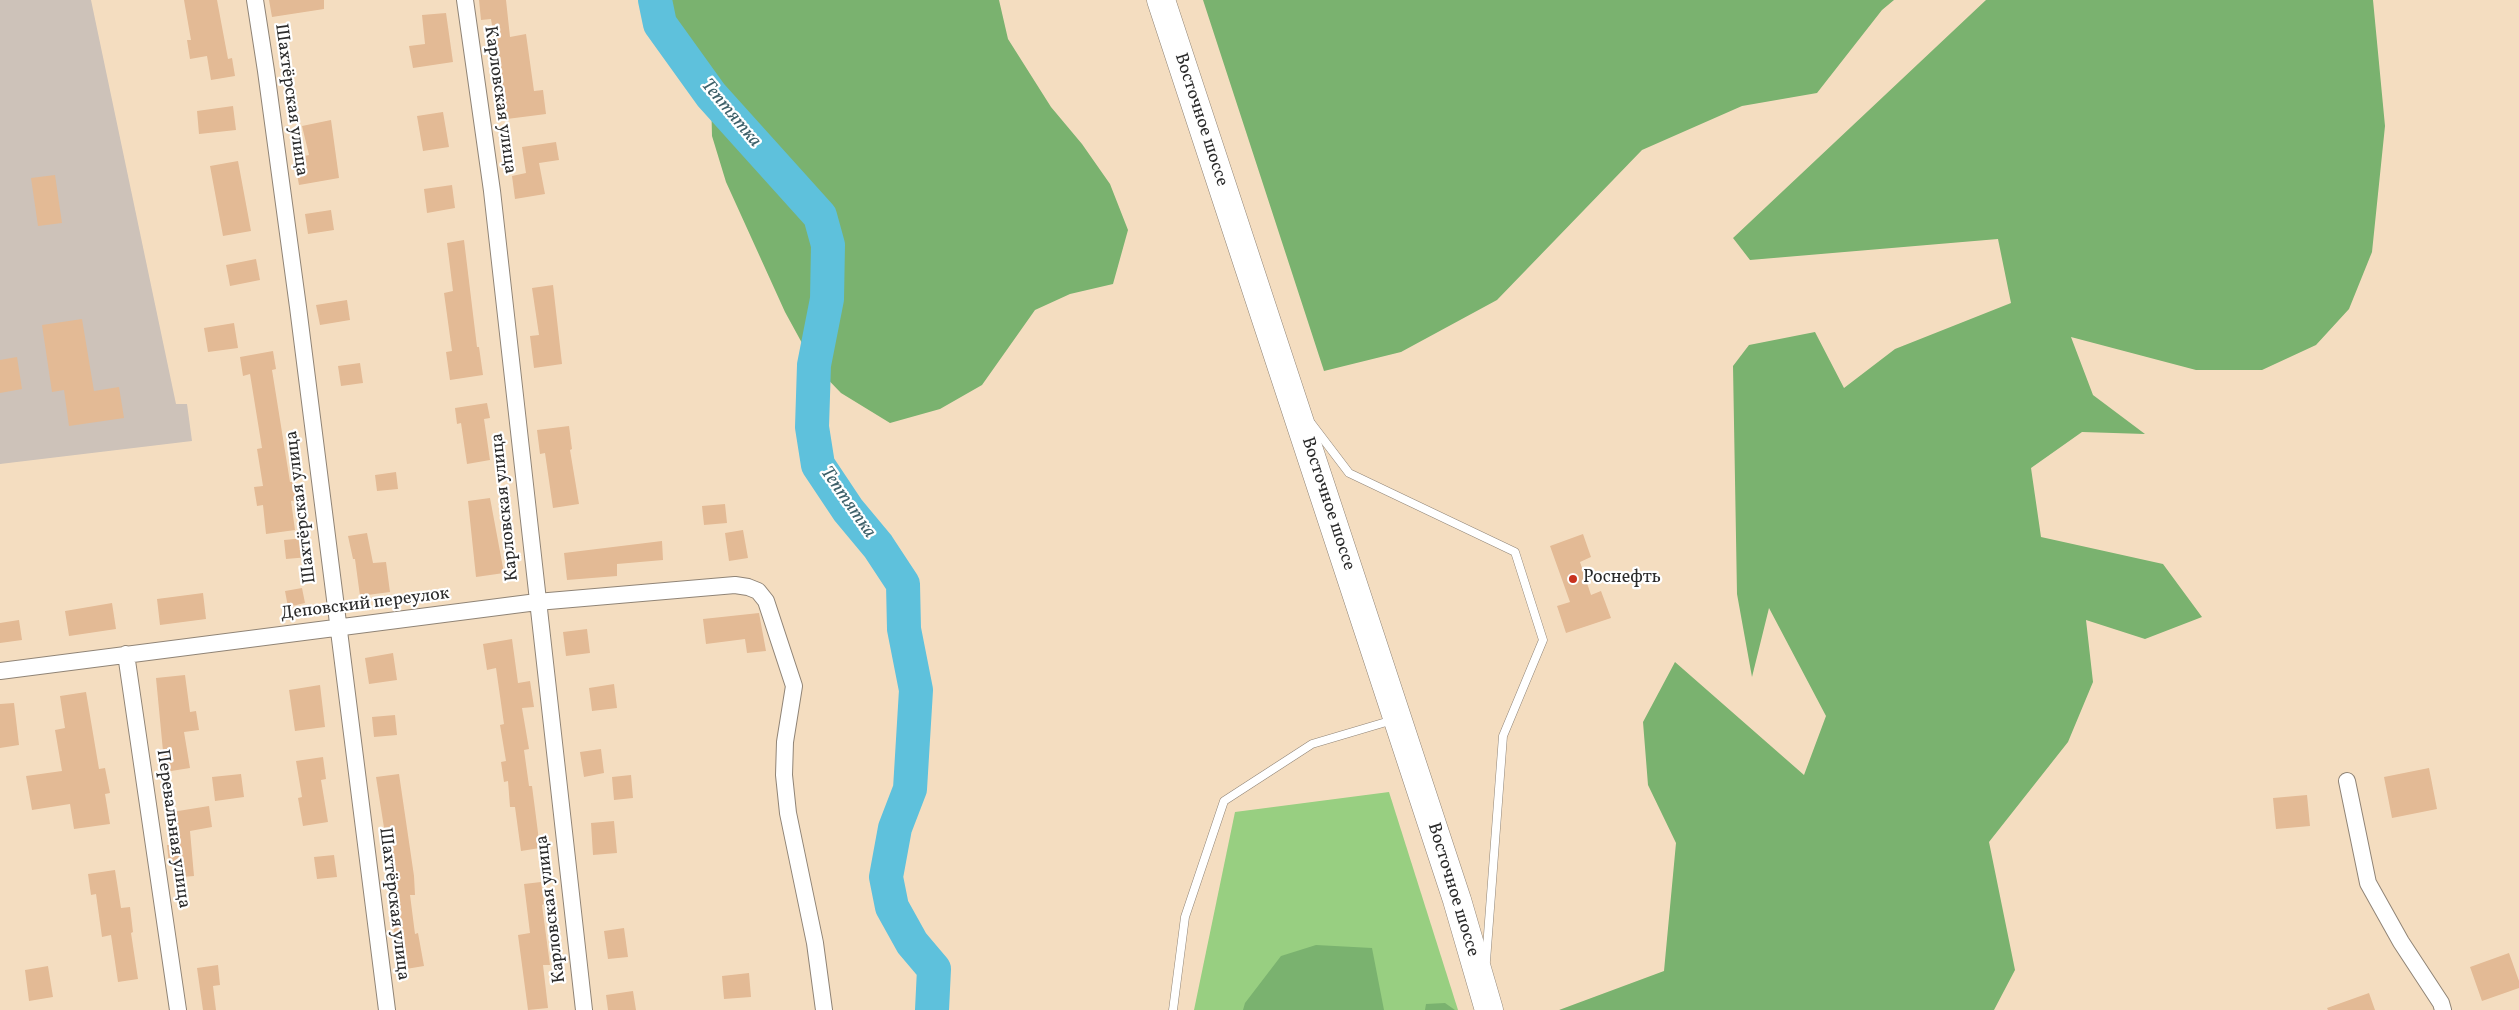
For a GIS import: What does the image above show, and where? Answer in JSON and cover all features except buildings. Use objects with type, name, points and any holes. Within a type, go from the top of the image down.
[{"type":"highway","name":"Восточное шоссе","points":[[1161,0],[1456,900],[1486,1001]]},
{"type":"street","name":"Шахтёрская улица","points":[[254,0],[266,71],[296,297],[386,1010]]},
{"type":"street","name":"Карловская улица","points":[[465,0],[492,191],[584,1010]]},
{"type":"street","name":"Деповский переулок","points":[[0,672],[126,654],[337,629],[537,602],[735,585],[758,591],[766,601],[794,686],[785,742],[784,775],[788,813],[815,943],[824,1010]]},
{"type":"street","name":"Перевальная улица","points":[[126,654],[173,1009]]},
{"type":"street","points":[[2347,781],[2368,882],[2401,942],[2441,1003],[2443,1010]]},
{"type":"lane","points":[[1292,397],[1349,473],[1515,552],[1543,640],[1503,736],[1486,1001]]},
{"type":"lane","points":[[1173,1010],[1185,917],[1224,801],[1312,744],[1397,719]]},
{"type":"shaded area","points":[[0,0],[91,0],[176,404],[187,404],[192,441],[0,464]]},
{"type":"green space","points":[[640,0],[999,0],[1008,39],[1051,107],[1082,144],[1110,184],[1128,230],[1113,284],[1070,294],[1035,310],[982,385],[940,409],[890,423],[841,393],[814,365],[785,312],[726,182],[712,136],[711,95],[679,63],[660,24]]},
{"type":"green space","points":[[1203,0],[1894,0],[1882,10],[1817,93],[1742,106],[1642,150],[1497,300],[1401,352],[1324,371]]},
{"type":"green space","points":[[1986,0],[2373,0],[2385,126],[2372,252],[2349,309],[2316,345],[2262,370],[2196,370],[2071,337],[2093,395],[2145,434],[2082,432],[2031,468],[2041,537],[2163,564],[2202,617],[2145,639],[2086,620],[2093,682],[2068,742],[1989,842],[2015,970],[1994,1010],[1559,1010],[1664,971],[1676,843],[1648,785],[1643,722],[1675,662],[1804,775],[1826,716],[1769,608],[1752,677],[1737,594],[1733,366],[1749,345],[1815,332],[1844,388],[1895,349],[2011,303],[1998,239],[1750,260],[1733,238]]},
{"type":"green space","points":[[1389,792],[1458,1010],[1194,1010],[1235,812]]},
{"type":"green space","points":[[1316,945],[1372,948],[1384,1010],[1243,1010],[1245,1003],[1281,956]]},
{"type":"green space","points":[[1445,1003],[1455,1010],[1425,1010],[1426,1004]]},
{"type":"waterway","name":"Тептятка","points":[[655,0],[660,24],[711,95],[820,216],[828,245],[827,299],[814,365],[812,427],[818,465],[848,510],[878,546],[903,584],[904,629],[916,690],[910,789],[895,828],[886,877],[892,907],[912,943],[934,969],[932,1010]]},
{"type":"place","name":"Роснефть","points":[[1573,579]]}]
